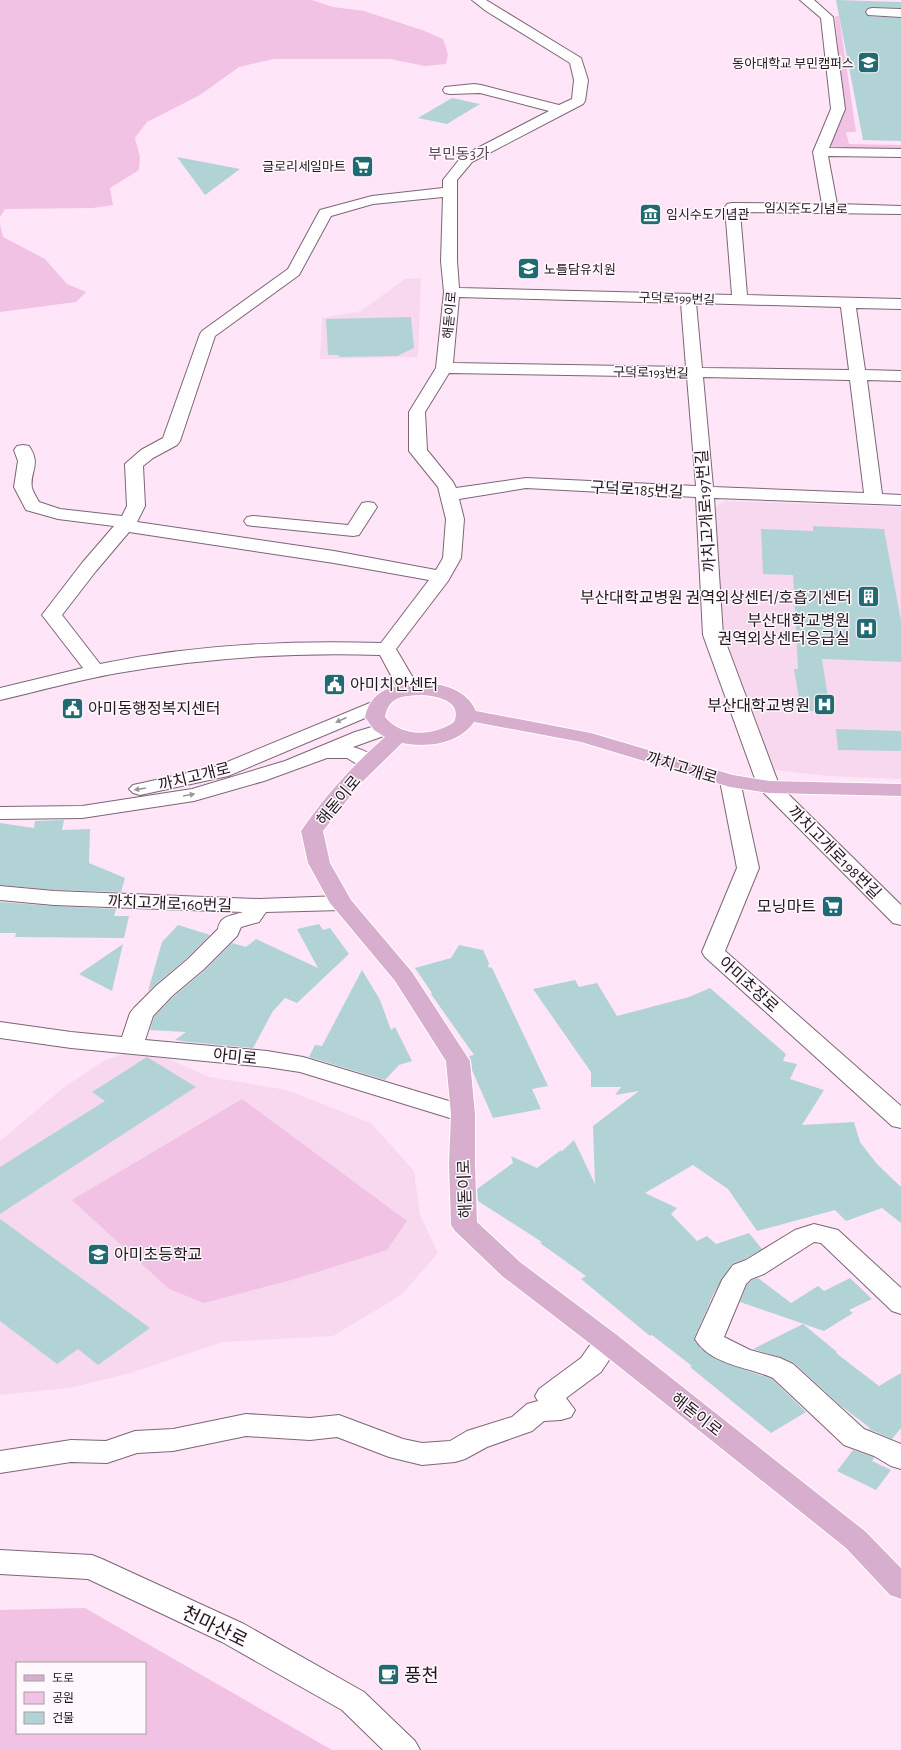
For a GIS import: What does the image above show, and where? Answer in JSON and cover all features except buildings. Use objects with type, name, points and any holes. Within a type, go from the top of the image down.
[{"type":"main road","points":[[408,690],[437,690],[449,694],[459,700],[466,707],[467,715],[464,723],[456,730],[444,736],[413,739],[391,733],[379,725],[375,717],[378,706],[389,696],[408,690]]},
{"type":"main road","name":"까치고개로","points":[[467,715],[584,737],[730,781],[769,787],[901,790]]},
{"type":"main road","name":"해돋이로","points":[[391,733],[369,763],[330,806],[312,830],[319,863],[341,903],[404,977],[458,1061],[463,1114],[462,1164],[464,1225],[511,1269],[607,1342],[856,1540],[901,1587]]},
{"type":"street","name":"해돋이로","points":[[386,649],[440,577],[452,558],[456,519],[447,486],[418,451],[417,412],[444,368],[452,292],[449,261],[450,180],[467,159],[578,101],[581,80],[576,61],[543,39],[498,14],[478,0]]},
{"type":"street","points":[[806,0],[827,17],[838,109],[820,152],[830,208]]},
{"type":"street","points":[[872,12],[901,13]]},
{"type":"street","points":[[450,90],[474,88],[486,90],[561,110]]},
{"type":"street","points":[[820,152],[901,153]]},
{"type":"street","points":[[96,672],[52,616],[89,567],[126,524],[136,506],[134,464],[147,454],[171,441],[208,334],[294,272],[325,213],[372,200],[450,192]]},
{"type":"street","name":"임시수도기념로","points":[[740,300],[732,207],[901,210]]},
{"type":"street","name":"구덕로199번길","points":[[452,292],[901,304]]},
{"type":"street","name":"까치고개로197번길","points":[[688,298],[705,492],[713,636],[769,787]]},
{"type":"street","points":[[848,303],[874,499]]},
{"type":"street","name":"구덕로193번길","points":[[444,368],[901,376]]},
{"type":"street","points":[[23,450],[27,460],[23,487],[32,506],[58,514],[334,557],[440,577]]},
{"type":"street","name":"구덕로185번길","points":[[449,495],[526,483],[901,500]]},
{"type":"street","points":[[253,521],[353,531],[368,506]]},
{"type":"street","points":[[0,694],[118,667],[248,650],[352,648],[386,649],[406,683],[408,690]]},
{"type":"street","name":"까치고개로","points":[[0,799],[80,799],[150,787],[221,772],[378,706]]},
{"type":"street","points":[[0,813],[82,812],[194,795],[257,777],[292,765],[319,753],[391,733]]},
{"type":"street","points":[[319,753],[342,750],[353,752],[365,758],[369,763]]},
{"type":"street","name":"아미초장로","points":[[730,781],[748,868],[713,952],[901,1120]]},
{"type":"street","name":"까치고개로198번길","points":[[769,787],[901,918]]},
{"type":"street","name":"까치고개로160번길","points":[[0,893],[54,898],[259,906],[341,903]]},
{"type":"street","points":[[131,1046],[142,1013],[164,991],[196,964],[229,931],[230,923],[251,918],[259,906]]},
{"type":"street","name":"아미로","points":[[0,1030],[19,1034],[268,1059],[303,1065],[463,1114]]},
{"type":"street","points":[[901,1304],[829,1236],[814,1233],[804,1236],[755,1267],[742,1272],[735,1280],[726,1298],[710,1339],[713,1344],[742,1358],[770,1365],[783,1371],[854,1437],[863,1442],[876,1444],[894,1452],[901,1458]]},
{"type":"street","points":[[0,1462],[71,1451],[107,1452],[135,1442],[173,1440],[246,1425],[310,1429],[339,1426],[398,1450],[422,1454],[455,1451],[477,1439],[522,1424],[537,1411],[561,1410],[549,1396],[591,1365],[607,1342]]},
{"type":"street","name":"천마산로","points":[[0,1562],[92,1567],[233,1633],[353,1701],[404,1750]]},
{"type":"shaded area","points":[[421,278],[418,357],[320,359],[322,318],[361,311],[405,279]]},
{"type":"shaded area","name":"부산대학교병원","points":[[725,501],[901,507],[901,779],[828,776],[775,770],[721,640],[713,508]]},
{"type":"shaded area","points":[[127,1053],[169,1059],[209,1077],[287,1090],[371,1123],[414,1171],[420,1215],[438,1253],[401,1295],[333,1336],[222,1342],[131,1373],[69,1388],[0,1395],[0,1141],[63,1088],[105,1060]]},
{"type":"green space","points":[[0,0],[312,0],[333,7],[364,11],[422,30],[443,39],[448,54],[446,64],[425,66],[390,59],[274,59],[239,67],[200,95],[147,122],[135,138],[140,157],[139,170],[110,188],[113,205],[93,208],[5,209],[0,217]]},
{"type":"green space","points":[[836,16],[839,16],[856,132],[846,132],[849,144],[901,145],[901,148],[838,148],[830,146],[844,109]]},
{"type":"green space","points":[[0,224],[3,237],[45,259],[67,284],[86,292],[76,302],[0,312]]},
{"type":"green space","points":[[242,1099],[407,1221],[387,1250],[295,1279],[204,1303],[169,1289],[72,1200]]},
{"type":"green space","points":[[85,1608],[332,1750],[0,1750],[0,1610]]},
{"type":"place","name":"동아대학교 부민캠퍼스","points":[[869,63]]},
{"type":"place","name":"글로리세일마트","points":[[362,166]]},
{"type":"place","name":"임시수도기념관","points":[[651,214]]},
{"type":"place","name":"노틀담유치원","points":[[528,269]]},
{"type":"place","name":"부산대학교병원 권역외상센터/호흡기센터","points":[[868,597]]},
{"type":"place","name":"부산대학교병원 권역외상센터응급실","points":[[866,629]]},
{"type":"place","name":"아미치안센터","points":[[334,684]]},
{"type":"place","name":"부산대학교병원","points":[[825,705]]},
{"type":"place","name":"아미동행정복지센터","points":[[72,708]]},
{"type":"place","name":"모닝마트","points":[[832,906]]},
{"type":"place","name":"아미초등학교","points":[[99,1254]]},
{"type":"place","name":"풍천","points":[[389,1675]]},
{"type":"district","name":"부민동3가","points":[[459,154]]}]
